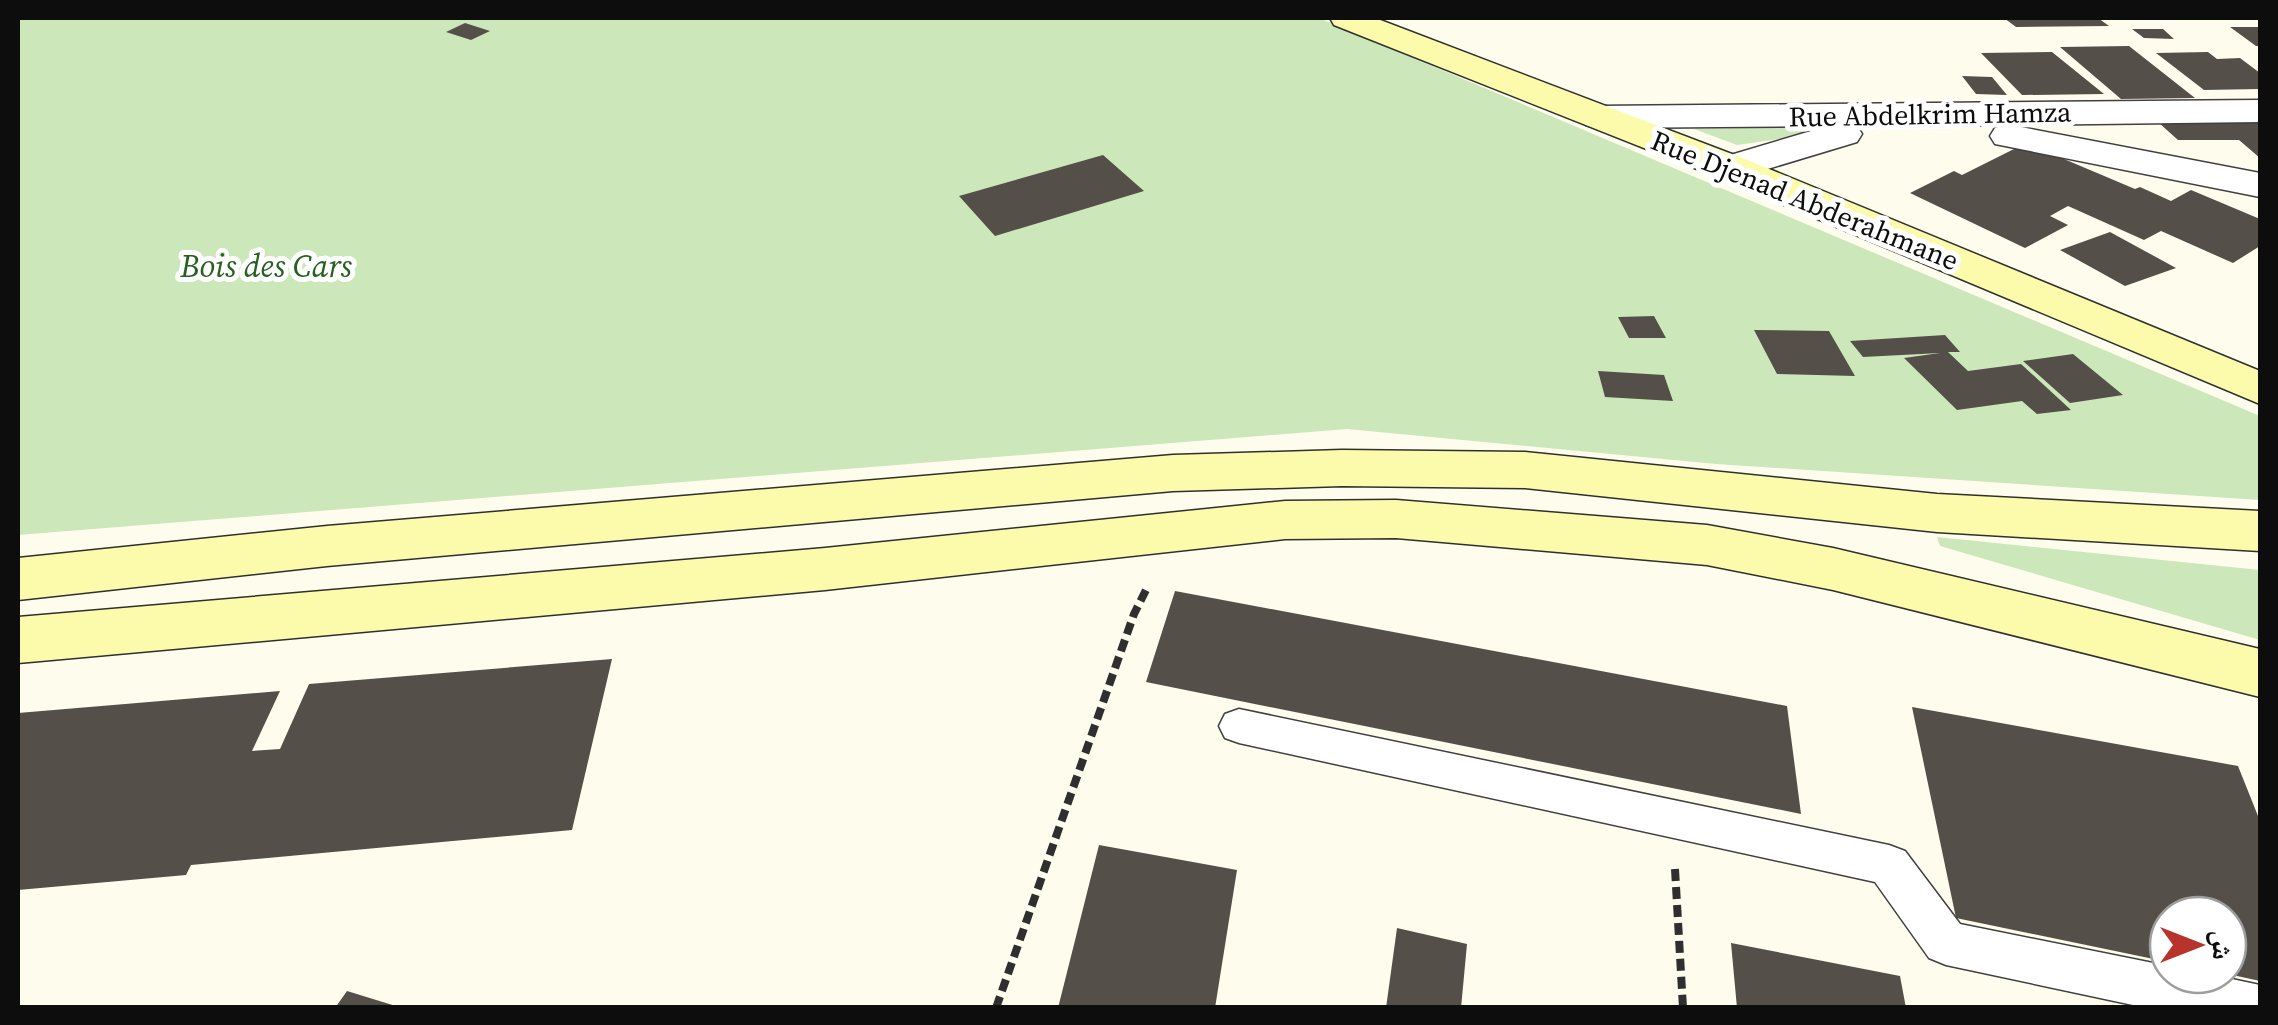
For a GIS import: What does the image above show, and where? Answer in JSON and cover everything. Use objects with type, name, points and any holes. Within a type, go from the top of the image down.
[{"type":"main road","name":"Rue Djenad Abderahmane","points":[[1346,18],[1731,168],[2260,389]]},
{"type":"main road","points":[[18,579],[327,546],[1173,473],[1342,468],[1525,470],[1938,513],[2260,531]]},
{"type":"main road","points":[[18,640],[826,568],[1285,520],[1396,519],[1707,545],[1833,569],[2260,673]]},
{"type":"street","name":"Rue Abdelkrim Hamza","points":[[1599,117],[2260,111]]},
{"type":"street","points":[[1731,168],[1904,115],[2260,185]]},
{"type":"lane","points":[[1239,726],[1889,865],[1946,943],[2260,1008]]},
{"type":"path","points":[[996,1008],[1134,614],[1176,532]]},
{"type":"path","points":[[1672,817],[1683,1008]]},
{"type":"green space","name":"Bois des Cars","points":[[18,18],[1319,18],[2260,416],[2260,500],[1716,464],[1347,429],[18,535]]},
{"type":"green space","points":[[1694,129],[1851,129],[1737,145]]},
{"type":"green space","points":[[1937,537],[2260,570],[2260,640],[1940,546]]},
{"type":"building","points":[[2004,18],[2098,18],[2109,26],[2016,27]]},
{"type":"building","points":[[465,23],[490,31],[471,40],[446,32]]},
{"type":"building","points":[[2230,27],[2260,27],[2260,46],[2256,46]]},
{"type":"building","points":[[2132,29],[2163,29],[2174,39],[2144,38]]},
{"type":"building","points":[[2129,46],[2195,98],[2121,99],[2060,47]]},
{"type":"building","points":[[2052,52],[2104,94],[2022,95],[1981,53]]},
{"type":"building","points":[[2208,52],[2217,59],[2240,58],[2260,73],[2260,89],[2204,90],[2156,53]]},
{"type":"building","points":[[1962,76],[1992,77],[2007,95],[1976,94]]},
{"type":"building","points":[[2159,123],[2260,123],[2260,158],[2239,140],[2178,140]]},
{"type":"building","points":[[2026,143],[2171,201],[2191,190],[2260,219],[2260,246],[2233,263],[2161,231],[2144,240],[2068,206],[2050,216],[2068,225],[2025,248],[1910,193],[1954,171],[1962,175]]},
{"type":"building","points":[[1103,155],[1144,191],[995,236],[959,196]]},
{"type":"building","points":[[2110,232],[2176,268],[2125,286],[2060,250]]},
{"type":"building","points":[[1654,316],[1666,338],[1629,338],[1618,317]]},
{"type":"building","points":[[1754,330],[1829,331],[1855,376],[1777,374]]},
{"type":"building","points":[[1945,335],[1960,352],[1948,352],[1968,371],[2021,364],[2071,410],[2037,414],[2022,401],[1957,410],[1904,358],[1940,353],[1863,357],[1850,341]]},
{"type":"building","points":[[2073,354],[2123,395],[2070,403],[2023,361]]},
{"type":"building","points":[[1598,371],[1664,375],[1673,401],[1605,397]]},
{"type":"building","points":[[1175,591],[1787,706],[1801,814],[1146,682]]},
{"type":"building","points":[[612,659],[572,830],[191,865],[186,875],[18,890],[18,713],[280,691],[252,751],[280,749],[309,684]]},
{"type":"building","points":[[1912,707],[2238,766],[2260,821],[2260,981],[2248,978],[2248,895],[2148,895],[2148,958],[1956,918]]},
{"type":"building","points":[[1099,845],[1237,870],[1215,1008],[1058,1008]]},
{"type":"building","points":[[1397,928],[1467,944],[1461,1008],[1386,1008]]},
{"type":"building","points":[[1731,943],[1900,976],[1906,1008],[1737,1008]]},
{"type":"building","points":[[347,991],[399,1007],[399,1008],[335,1008]]}]
